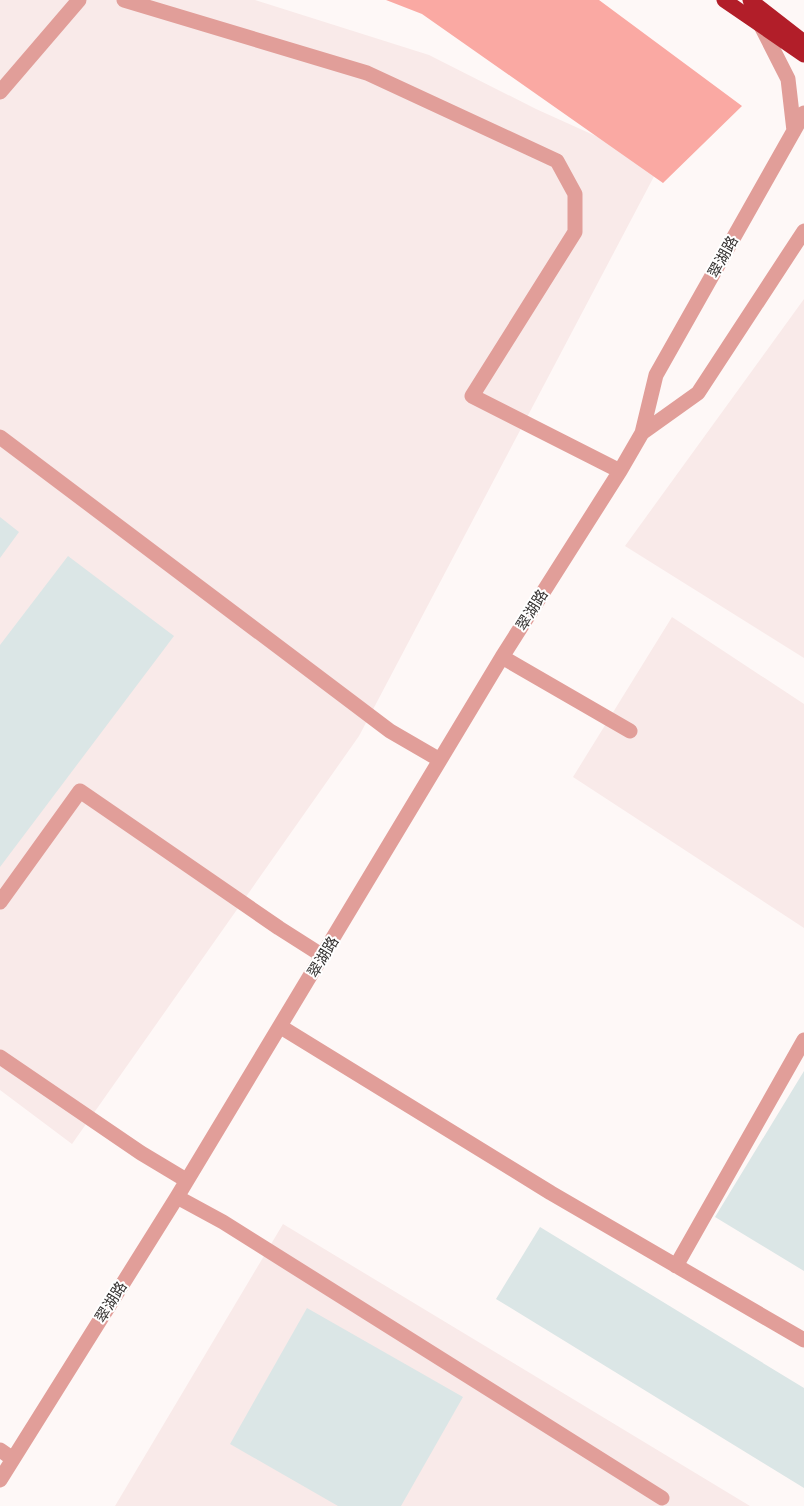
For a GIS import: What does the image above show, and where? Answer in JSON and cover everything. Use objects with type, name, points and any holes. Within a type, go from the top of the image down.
[{"type":"highway","points":[[724,0],[804,54]]},
{"type":"highway","points":[[750,0],[804,42]]},
{"type":"street","points":[[0,92],[79,0]]},
{"type":"street","points":[[124,0],[367,73],[557,161],[575,194],[575,232],[472,396],[620,471]]},
{"type":"street","points":[[750,0],[770,46],[788,79],[794,131]]},
{"type":"street","name":"翠湖路","points":[[0,1480],[281,1027],[502,657],[620,471],[642,433],[656,375],[804,113]]},
{"type":"street","name":"翠湖路","points":[[642,433],[698,393],[804,231]]},
{"type":"street","points":[[0,437],[390,731],[440,760]]},
{"type":"street","points":[[502,657],[630,731]]},
{"type":"street","points":[[0,902],[80,791],[279,928],[323,956]]},
{"type":"street","points":[[281,1027],[543,1188],[804,1340]]},
{"type":"street","points":[[676,1266],[804,1040]]},
{"type":"street","points":[[0,1057],[141,1153],[186,1180]]},
{"type":"street","points":[[177,1197],[223,1222],[662,1498]]},
{"type":"street","points":[[0,1450],[13,1459]]},
{"type":"shaded area","points":[[0,0],[255,0],[429,55],[536,109],[660,165],[359,736],[72,1144],[0,1090]]},
{"type":"shaded area","points":[[386,0],[599,0],[742,106],[663,183],[422,14]]},
{"type":"shaded area","points":[[804,299],[804,658],[625,546]]},
{"type":"shaded area","points":[[672,617],[804,704],[804,928],[573,777]]},
{"type":"shaded area","points":[[283,1224],[750,1506],[115,1506]]},
{"type":"building","points":[[0,517],[19,532],[0,558]]},
{"type":"building","points":[[68,556],[174,636],[0,867],[0,645]]},
{"type":"building","points":[[804,1071],[804,1271],[715,1217]]},
{"type":"building","points":[[540,1227],[804,1388],[804,1488],[496,1299]]},
{"type":"building","points":[[307,1308],[463,1397],[401,1506],[338,1506],[230,1444]]}]
